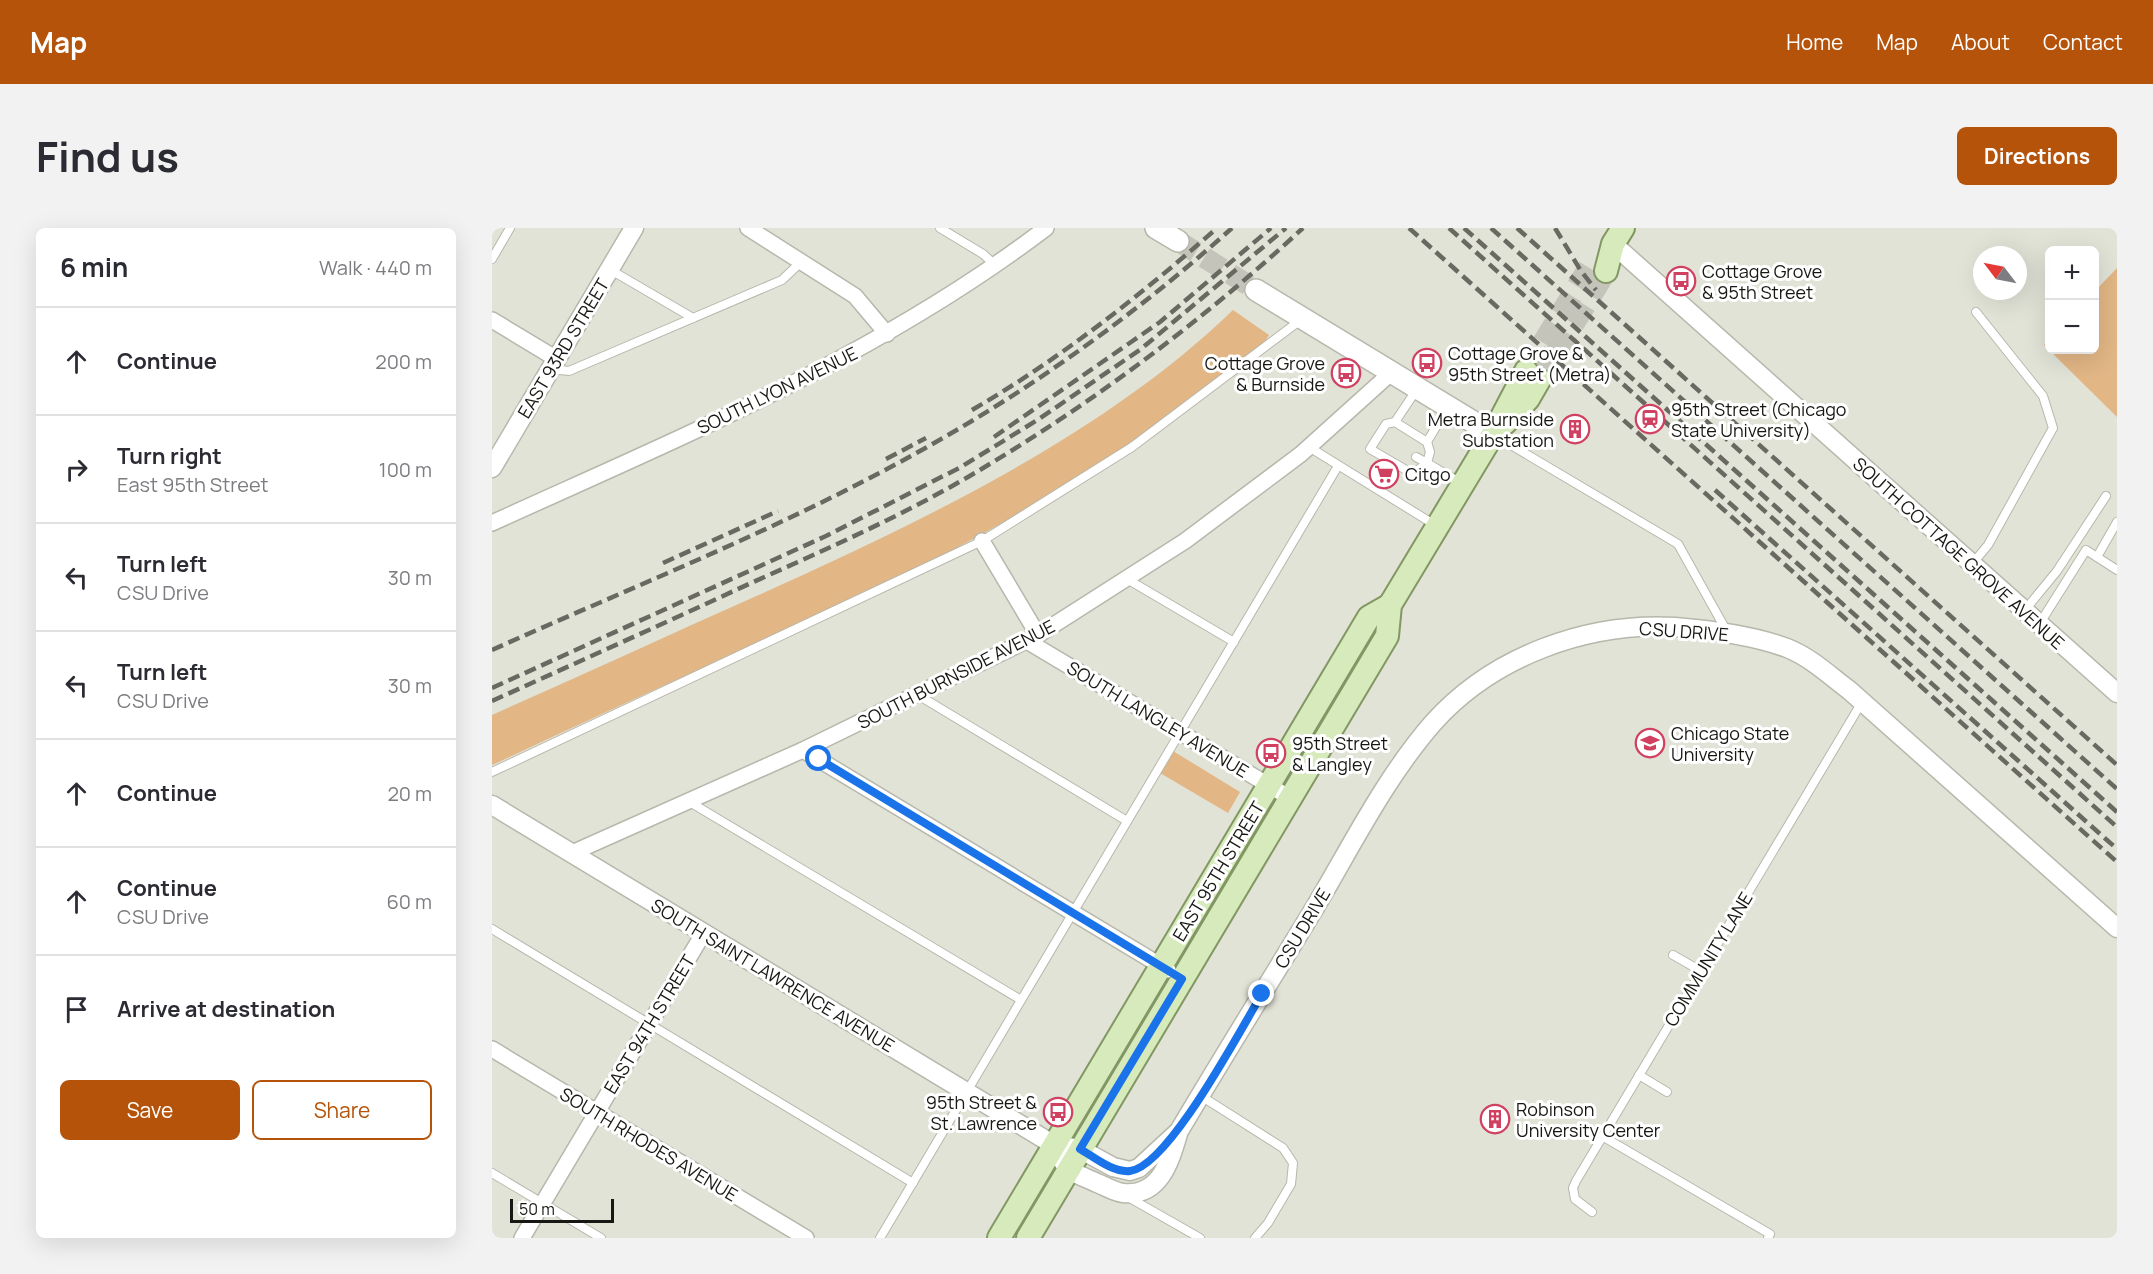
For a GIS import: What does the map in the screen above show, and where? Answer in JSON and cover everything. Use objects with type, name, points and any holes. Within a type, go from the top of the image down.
[{"type":"main road","points":[[1156,228],[1178,241]]},
{"type":"main road","points":[[1599,266],[1618,236]]},
{"type":"main road","points":[[1256,290],[1493,434]]},
{"type":"main road","name":"EAST 95TH STREET","points":[[1028,1238],[1387,636],[1390,605],[1493,434],[1528,399],[1533,375]]},
{"type":"main road","name":"EAST 95TH STREET","points":[[999,1238],[1370,617],[1390,605]]},
{"type":"street","name":"EAST 93RD STREET","points":[[492,468],[634,228]]},
{"type":"street","points":[[748,228],[855,296],[887,334]]},
{"type":"street","name":"SOUTH LYON AVENUE","points":[[492,523],[728,416],[887,334],[996,266],[1046,228]]},
{"type":"street","name":"SOUTH COTTAGE GROVE AVENUE","points":[[1618,236],[1972,564],[2117,693]]},
{"type":"street","points":[[492,320],[552,364]]},
{"type":"street","name":"SOUTH BURNSIDE AVENUE","points":[[572,853],[803,750],[1033,638],[1185,541],[1309,447],[1392,372]]},
{"type":"street","name":"SOUTH LANGLEY AVENUE","points":[[982,541],[1033,638],[1179,733],[1290,798]]},
{"type":"street","name":"CSU DRIVE","points":[[1179,1131],[1392,779],[1416,744],[1458,699],[1482,681],[1536,651],[1595,633],[1658,626],[1728,633],[1787,648],[1811,661],[1862,702],[2117,928]]},
{"type":"street","points":[[803,750],[1182,979]]},
{"type":"street","name":"SOUTH SAINT LAWRENCE AVENUE","points":[[492,805],[1054,1145]]},
{"type":"street","name":"EAST 94TH STREET","points":[[522,1238],[703,934]]},
{"type":"street","name":"SOUTH RHODES AVENUE","points":[[492,1049],[806,1238]]},
{"type":"street","points":[[1054,1145],[1080,1149],[1113,1167],[1130,1171],[1139,1168],[1179,1131]]},
{"type":"street","points":[[1054,1145],[1068,1170],[1122,1193],[1144,1189],[1160,1178],[1168,1167],[1179,1131]]},
{"type":"lane","points":[[492,259],[510,228]]},
{"type":"lane","points":[[940,228],[983,254],[996,266]]},
{"type":"lane","points":[[552,364],[569,371],[782,280],[802,261]]},
{"type":"lane","points":[[609,269],[693,318]]},
{"type":"lane","points":[[1972,564],[1988,545],[2053,428],[2043,396],[1976,312]]},
{"type":"lane","points":[[492,772],[982,541],[1132,447],[1303,318]]},
{"type":"lane","points":[[1395,422],[1417,388]]},
{"type":"lane","points":[[1427,442],[1449,407]]},
{"type":"lane","points":[[1395,422],[1427,442],[1430,452],[1427,463],[1413,474],[1370,449],[1382,438],[1386,424],[1395,422]]},
{"type":"lane","points":[[1493,434],[1678,544],[1728,633]]},
{"type":"lane","points":[[1309,447],[1438,526]]},
{"type":"lane","points":[[1416,457],[1463,484]]},
{"type":"lane","points":[[880,1238],[1338,466]]},
{"type":"lane","points":[[2024,611],[2057,571],[2106,496]]},
{"type":"lane","points":[[2097,557],[2117,522]]},
{"type":"lane","points":[[2039,624],[2086,550],[2117,570]]},
{"type":"lane","points":[[1127,579],[1234,642]]},
{"type":"lane","points":[[918,695],[1127,822]]},
{"type":"lane","name":"COMMUNITY LANE","points":[[1592,1212],[1575,1200],[1573,1188],[1862,702]]},
{"type":"lane","points":[[688,801],[1021,1000]]},
{"type":"lane","points":[[492,929],[913,1183]]},
{"type":"lane","points":[[1673,955],[1701,971]]},
{"type":"lane","points":[[1639,1075],[1667,1092]]},
{"type":"lane","points":[[1200,1096],[1283,1148],[1290,1156],[1294,1172],[1291,1184],[1268,1223],[1255,1238]]},
{"type":"lane","points":[[1602,1136],[1770,1234],[1768,1238]]},
{"type":"lane","points":[[492,1173],[601,1238]]},
{"type":"lane","points":[[1122,1193],[1200,1238]]},
{"type":"shaded area","points":[[2117,268],[2117,417],[2053,354],[2099,354],[2099,287]]},
{"type":"shaded area","points":[[1233,310],[1269,335],[1266,340],[1203,392],[1137,440],[1068,484],[997,526],[851,601],[492,765],[492,715],[823,566],[948,505],[1070,435],[1128,396],[1183,355]]},
{"type":"shaded area","points":[[1173,751],[1240,792],[1228,813],[1160,773]]},
{"type":"tunnel","points":[[1178,241],[1256,290]]},
{"type":"tunnel","points":[[1526,371],[1593,261]]},
{"type":"tunnel","points":[[1539,380],[1606,271]]},
{"type":"railway","points":[[972,410],[1037,369],[1099,325],[1217,228]]},
{"type":"railway","points":[[492,650],[809,509],[954,432],[1037,379],[1118,322],[1232,228]]},
{"type":"railway","points":[[994,437],[1160,322],[1271,228]]},
{"type":"railway","points":[[492,688],[826,536],[961,467],[1039,419],[1141,349],[1286,228]]},
{"type":"railway","points":[[492,701],[861,533],[968,477],[1057,422],[1142,362],[1224,297],[1303,228]]},
{"type":"railway","points":[[1409,228],[2117,862]]},
{"type":"railway","points":[[1449,228],[2117,827]]},
{"type":"railway","points":[[1464,228],[2117,812]]},
{"type":"railway","points":[[1491,228],[2117,789]]},
{"type":"railway","points":[[1517,228],[2117,765]]},
{"type":"railway","points":[[1555,228],[1581,271],[1596,290]]},
{"type":"railway","points":[[886,459],[926,438]]},
{"type":"railway","points":[[1715,490],[2117,849]]},
{"type":"railway","points":[[663,563],[778,511]]},
{"type":"place","name":"Cottage Grove & 95th Street","points":[[1681,281]]},
{"type":"place","name":"Cottage Grove & 95th Street (Metra)","points":[[1427,363]]},
{"type":"place","name":"Cottage Grove & Burnside","points":[[1346,373]]},
{"type":"place","name":"95th Street (Chicago State University)","points":[[1650,419]]},
{"type":"place","name":"Metra Burnside Substation","points":[[1575,429]]},
{"type":"place","name":"Citgo","points":[[1384,474]]},
{"type":"place","name":"Chicago State University","points":[[1650,743]]},
{"type":"place","name":"95th Street & Langley","points":[[1271,753]]},
{"type":"place","name":"95th Street & St. Lawrence","points":[[1058,1112]]},
{"type":"place","name":"Robinson University Center","points":[[1495,1119]]},
{"type":"route","points":[[819,759],[1182,979],[1080,1149],[1113,1167],[1121,1171],[1139,1168],[1179,1131],[1262,994]]}]
